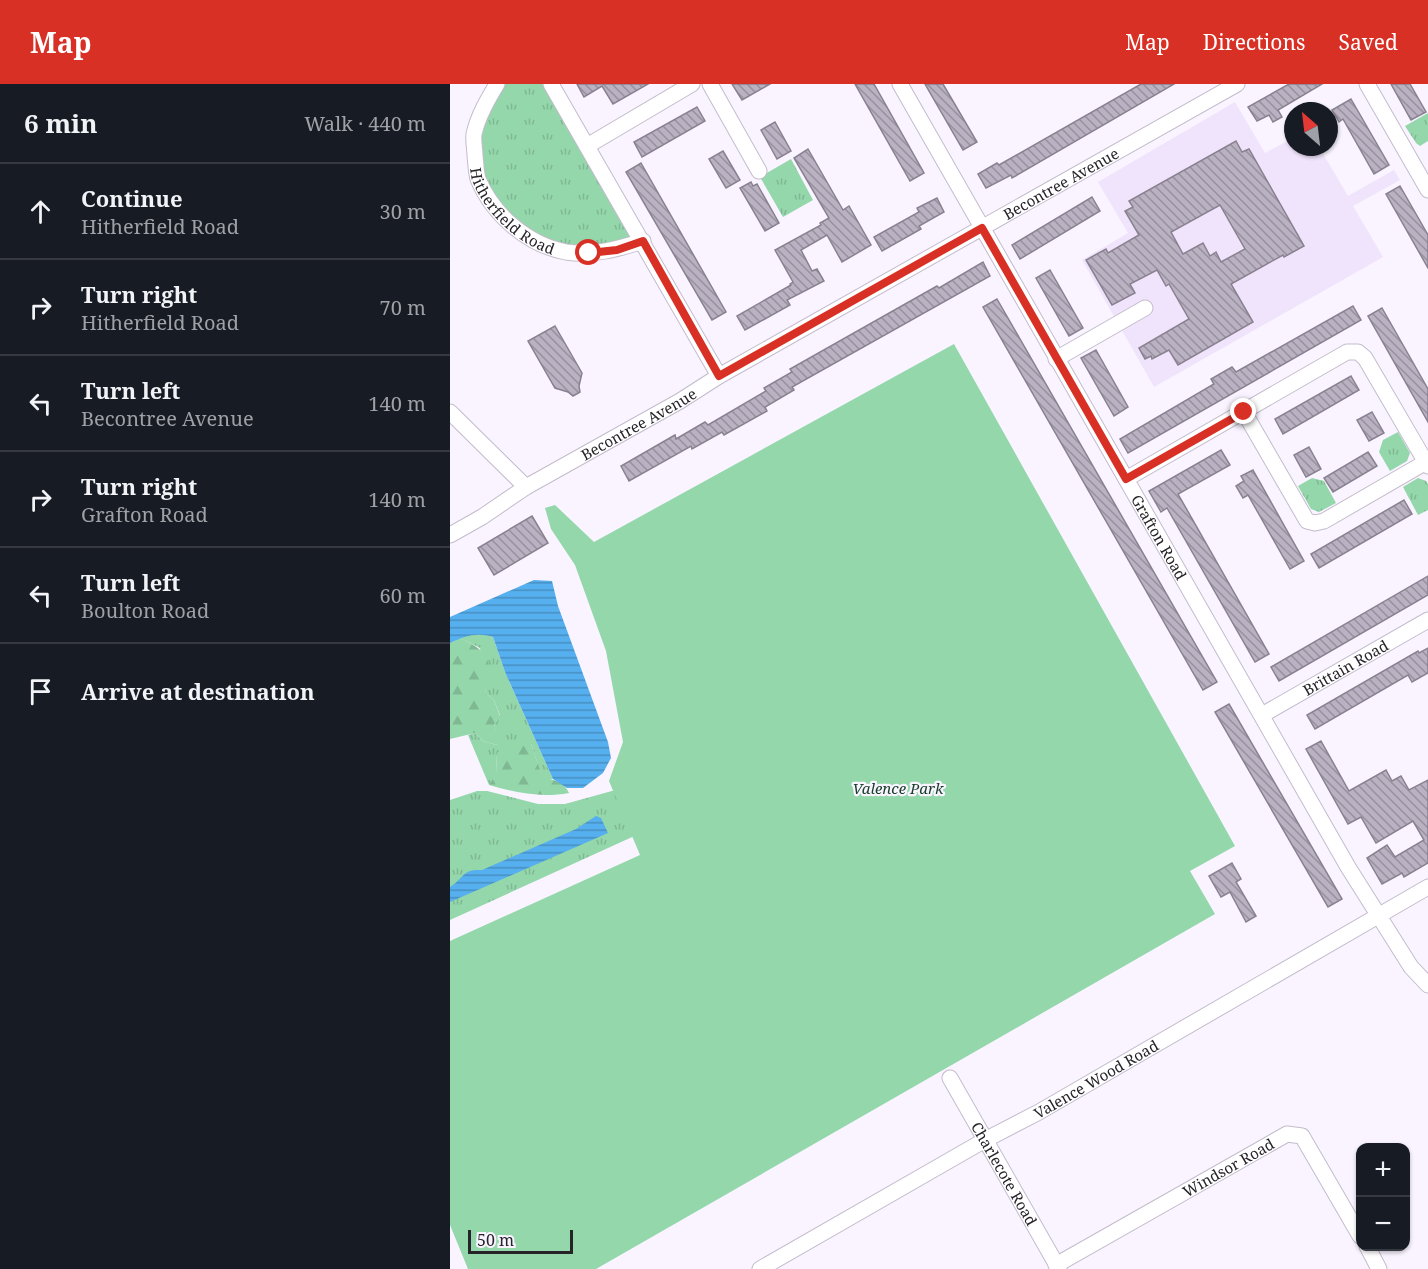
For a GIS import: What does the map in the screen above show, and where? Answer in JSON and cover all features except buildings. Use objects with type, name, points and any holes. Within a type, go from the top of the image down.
[{"type":"street","name":"Hitherfield Road","points":[[497,84],[484,107],[474,135],[477,177],[491,203],[515,228],[545,246],[567,252],[589,253],[617,250],[643,241]]},
{"type":"street","points":[[551,84],[719,376]]},
{"type":"street","points":[[587,146],[692,84]]},
{"type":"street","points":[[710,84],[759,171]]},
{"type":"street","name":"Grafton Road","points":[[900,84],[1377,916],[1411,967],[1428,985]]},
{"type":"street","name":"Becontree Avenue","points":[[450,535],[482,517],[526,487],[982,228],[1210,90],[1237,84]]},
{"type":"street","points":[[1367,84],[1428,190]]},
{"type":"street","points":[[1414,164],[1428,156]]},
{"type":"street","points":[[1056,359],[1145,308]]},
{"type":"street","points":[[1126,479],[1347,352],[1358,352],[1365,357],[1427,464],[1315,524],[1307,521],[1244,412]]},
{"type":"street","points":[[450,412],[526,487]]},
{"type":"street","name":"Brittain Road","points":[[1262,715],[1428,620]]},
{"type":"street","name":"Valence Wood Road","points":[[760,1269],[985,1140],[1049,1106],[1428,887]]},
{"type":"street","name":"Charlecote Road","points":[[950,1078],[1057,1267]]},
{"type":"street","name":"Windsor Road","points":[[1057,1267],[1287,1134],[1302,1136],[1356,1229]]},
{"type":"street","points":[[1369,1251],[1379,1269]]},
{"type":"shaded area","points":[[1235,102],[1265,153],[1284,143],[1284,156],[1324,156],[1348,196],[1394,170],[1400,180],[1353,206],[1383,257],[1154,387],[1082,260],[1128,233],[1098,182]]},
{"type":"green space","points":[[497,84],[551,84],[643,241],[589,253],[515,228],[477,177],[484,107]]},
{"type":"green space","points":[[1428,113],[1428,141],[1420,146],[1405,126]]},
{"type":"green space","points":[[791,159],[813,200],[783,217],[760,177]]},
{"type":"green space","name":"Valence Park","points":[[954,344],[1235,846],[1190,871],[1215,914],[596,1269],[468,1269],[450,1225],[450,941],[640,855],[609,781],[623,742],[606,651],[575,565],[551,529],[545,508],[555,505],[594,542]]},
{"type":"green space","points":[[1398,432],[1410,453],[1407,461],[1390,471],[1379,452],[1383,440]]},
{"type":"green space","points":[[1312,478],[1324,481],[1336,503],[1319,512],[1311,509],[1298,486]]},
{"type":"green space","points":[[1418,478],[1428,484],[1428,510],[1418,515],[1403,487]]},
{"type":"green space","points":[[483,634],[493,637],[505,672],[553,779],[543,779],[531,744],[497,753],[496,775],[489,785],[468,735],[475,733],[483,741],[496,745],[499,743],[494,724],[500,715],[494,700],[485,693],[486,684],[480,648],[460,638]]},
{"type":"green space","points":[[460,638],[477,647],[488,660],[489,676],[485,693],[494,700],[500,716],[494,724],[500,743],[496,745],[483,741],[475,733],[450,739],[450,643]]},
{"type":"green space","points":[[514,743],[531,744],[543,778],[559,782],[569,793],[529,794],[489,785],[496,774],[497,753]]},
{"type":"green space","points":[[619,789],[641,833],[450,920],[450,800],[477,791],[487,791],[538,804],[565,804]]},
{"type":"water","points":[[534,580],[552,581],[558,606],[608,742],[611,758],[603,773],[583,788],[567,788],[553,779],[505,672],[493,637],[471,636],[450,643],[450,617]]},
{"type":"water","points":[[596,816],[601,818],[608,833],[450,902],[450,887],[467,872],[482,870],[576,829]]},
{"type":"route","points":[[589,253],[617,250],[643,241],[719,376],[982,228],[1126,479],[1244,412]]}]
